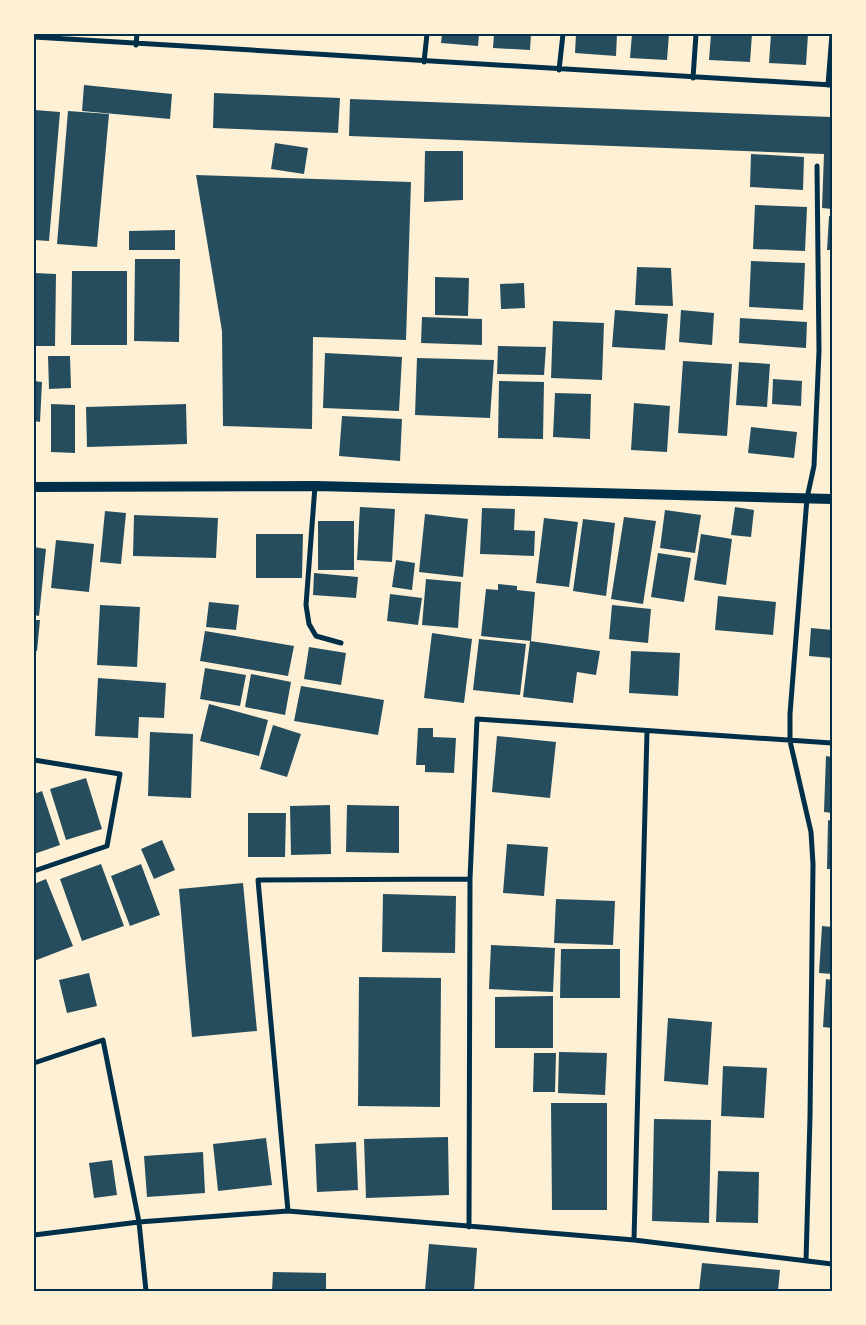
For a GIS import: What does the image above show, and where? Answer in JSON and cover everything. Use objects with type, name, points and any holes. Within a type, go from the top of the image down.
[{"type":"main road","points":[[34,487],[316,486],[832,499]]},
{"type":"street","points":[[136,45],[137,34]]},
{"type":"street","points":[[424,62],[427,34]]},
{"type":"street","points":[[559,70],[562,34]]},
{"type":"street","points":[[693,78],[696,34]]},
{"type":"street","points":[[34,37],[136,45],[830,85],[832,34]]},
{"type":"street","points":[[806,1261],[813,864],[811,832],[790,742],[790,714],[807,498],[814,466],[820,351],[817,166]]},
{"type":"street","points":[[316,486],[306,605],[309,624],[316,636],[341,643]]},
{"type":"street","points":[[469,1227],[470,879],[477,719],[790,742],[832,743]]},
{"type":"street","points":[[634,1240],[647,732]]},
{"type":"street","points":[[34,760],[120,774],[107,846],[34,871]]},
{"type":"street","points":[[288,1211],[258,880],[470,879]]},
{"type":"street","points":[[34,1063],[103,1040],[139,1222],[146,1291]]},
{"type":"street","points":[[34,1235],[139,1222],[288,1211],[634,1240],[832,1264]]},
{"type":"building","points":[[442,34],[479,34],[478,46],[441,43]]},
{"type":"building","points":[[494,34],[531,34],[530,50],[493,48]]},
{"type":"building","points":[[576,34],[617,34],[616,56],[575,53]]},
{"type":"building","points":[[632,34],[669,34],[667,60],[630,58]]},
{"type":"building","points":[[711,34],[752,34],[750,62],[709,60]]},
{"type":"building","points":[[771,34],[808,34],[806,65],[769,63]]},
{"type":"building","points":[[84,85],[172,94],[170,119],[82,111]]},
{"type":"building","points":[[214,93],[340,98],[338,133],[213,128]]},
{"type":"building","points":[[350,99],[832,117],[832,209],[822,208],[824,154],[349,136]]},
{"type":"building","points":[[34,110],[60,112],[49,241],[34,240]]},
{"type":"building","points":[[68,111],[109,114],[97,247],[57,244]]},
{"type":"building","points":[[275,143],[308,148],[304,174],[271,169]]},
{"type":"building","points":[[425,151],[463,151],[463,200],[424,202]]},
{"type":"building","points":[[751,154],[804,157],[803,190],[750,187]]},
{"type":"building","points":[[196,175],[411,182],[406,340],[313,337],[312,429],[223,426],[222,331]]},
{"type":"building","points":[[755,205],[807,207],[805,251],[753,249]]},
{"type":"building","points":[[829,216],[832,216],[832,250],[827,250]]},
{"type":"building","points":[[175,230],[175,250],[129,250],[129,231]]},
{"type":"building","points":[[135,259],[180,259],[179,342],[134,341]]},
{"type":"building","points":[[751,261],[805,263],[803,310],[749,307]]},
{"type":"building","points":[[637,267],[671,268],[673,306],[635,305]]},
{"type":"building","points":[[72,271],[127,271],[127,345],[71,345]]},
{"type":"building","points":[[34,273],[56,274],[55,346],[34,346]]},
{"type":"building","points":[[435,277],[469,278],[468,316],[435,315]]},
{"type":"building","points":[[524,283],[525,308],[501,309],[500,284]]},
{"type":"building","points":[[615,310],[668,314],[665,350],[612,347]]},
{"type":"building","points":[[681,310],[714,313],[712,345],[679,342]]},
{"type":"building","points":[[422,317],[482,319],[482,345],[421,343]]},
{"type":"building","points":[[740,318],[807,322],[806,348],[739,343]]},
{"type":"building","points":[[553,321],[604,323],[602,380],[551,378]]},
{"type":"building","points":[[498,346],[546,347],[544,375],[497,374]]},
{"type":"building","points":[[325,353],[402,357],[399,411],[323,408]]},
{"type":"building","points":[[48,356],[70,356],[71,388],[49,389]]},
{"type":"building","points":[[417,358],[494,360],[490,418],[415,415]]},
{"type":"building","points":[[683,361],[732,364],[727,436],[678,433]]},
{"type":"building","points":[[739,362],[770,364],[767,407],[736,405]]},
{"type":"building","points":[[773,379],[802,381],[801,406],[772,404]]},
{"type":"building","points":[[34,381],[42,382],[40,422],[34,421]]},
{"type":"building","points":[[499,381],[544,382],[543,439],[498,438]]},
{"type":"building","points":[[555,393],[591,394],[590,439],[553,437]]},
{"type":"building","points":[[634,403],[670,406],[667,452],[631,450]]},
{"type":"building","points":[[51,404],[75,405],[75,453],[51,452]]},
{"type":"building","points":[[186,404],[187,444],[87,447],[86,407]]},
{"type":"building","points":[[342,416],[402,419],[400,461],[339,456]]},
{"type":"building","points":[[751,427],[797,432],[794,458],[748,453]]},
{"type":"building","points":[[360,507],[395,509],[392,562],[357,560]]},
{"type":"building","points":[[735,507],[754,510],[751,537],[731,535]]},
{"type":"building","points":[[482,508],[515,509],[514,530],[535,531],[534,556],[480,554]]},
{"type":"building","points":[[665,510],[701,515],[695,553],[660,548]]},
{"type":"building","points":[[105,511],[126,513],[121,564],[100,562]]},
{"type":"building","points":[[425,514],[468,519],[463,577],[419,572]]},
{"type":"building","points":[[134,515],[218,518],[216,558],[133,556]]},
{"type":"building","points":[[624,517],[656,521],[643,604],[611,599]]},
{"type":"building","points":[[544,518],[578,522],[569,587],[536,583]]},
{"type":"building","points":[[583,519],[615,523],[606,596],[573,591]]},
{"type":"building","points":[[318,521],[354,521],[354,570],[318,570]]},
{"type":"building","points":[[256,534],[303,534],[302,578],[256,578]]},
{"type":"building","points":[[701,534],[732,539],[726,585],[694,580]]},
{"type":"building","points":[[56,540],[94,544],[89,592],[51,588]]},
{"type":"building","points":[[34,547],[46,549],[39,616],[34,615]]},
{"type":"building","points":[[658,553],[691,558],[684,602],[651,597]]},
{"type":"building","points":[[396,560],[415,563],[412,590],[392,587]]},
{"type":"building","points":[[314,573],[358,577],[356,598],[313,595]]},
{"type":"building","points":[[426,579],[461,582],[458,628],[422,625]]},
{"type":"building","points":[[498,584],[517,586],[517,590],[535,592],[531,641],[481,636],[486,589],[498,590]]},
{"type":"building","points":[[390,594],[422,598],[418,625],[387,621]]},
{"type":"building","points":[[718,596],[776,602],[773,635],[715,630]]},
{"type":"building","points":[[209,602],[239,605],[236,630],[206,627]]},
{"type":"building","points":[[100,605],[140,607],[137,667],[97,665]]},
{"type":"building","points":[[612,605],[651,609],[648,643],[609,639]]},
{"type":"building","points":[[34,620],[40,620],[37,651],[34,651]]},
{"type":"building","points":[[811,628],[832,630],[832,658],[809,656]]},
{"type":"building","points":[[205,631],[294,646],[288,676],[200,661]]},
{"type":"building","points":[[432,633],[472,639],[464,703],[424,698]]},
{"type":"building","points":[[479,639],[526,644],[520,695],[473,690]]},
{"type":"building","points":[[530,641],[600,651],[596,675],[577,672],[573,703],[523,697]]},
{"type":"building","points":[[309,647],[346,653],[341,685],[304,679]]},
{"type":"building","points":[[631,651],[680,653],[678,696],[629,693]]},
{"type":"building","points":[[205,668],[246,675],[240,706],[200,699]]},
{"type":"building","points":[[251,674],[291,682],[285,715],[245,707]]},
{"type":"building","points":[[98,678],[166,683],[164,718],[139,717],[138,738],[95,736]]},
{"type":"building","points":[[301,686],[384,700],[378,735],[294,721]]},
{"type":"building","points":[[209,704],[268,720],[259,756],[200,741]]},
{"type":"building","points":[[273,725],[301,734],[287,777],[260,769]]},
{"type":"building","points":[[418,728],[433,728],[433,737],[456,738],[454,773],[425,772],[425,765],[416,765]]},
{"type":"building","points":[[150,732],[193,734],[191,798],[148,796]]},
{"type":"building","points":[[497,736],[556,742],[550,798],[492,792]]},
{"type":"building","points":[[826,756],[832,757],[832,813],[824,812]]},
{"type":"building","points":[[86,778],[102,829],[66,840],[50,789]]},
{"type":"building","points":[[42,791],[60,845],[34,854],[34,794]]},
{"type":"building","points":[[330,805],[331,854],[291,855],[290,806]]},
{"type":"building","points":[[347,805],[399,806],[399,853],[346,852]]},
{"type":"building","points":[[248,813],[286,813],[285,857],[248,857]]},
{"type":"building","points":[[828,820],[832,821],[832,869],[827,869]]},
{"type":"building","points":[[162,840],[175,870],[154,879],[141,849]]},
{"type":"building","points":[[507,844],[548,847],[544,896],[503,893]]},
{"type":"building","points":[[101,864],[124,926],[82,941],[60,879]]},
{"type":"building","points":[[141,864],[160,915],[130,926],[111,876]]},
{"type":"building","points":[[46,879],[73,946],[34,961],[34,884]]},
{"type":"building","points":[[243,883],[257,1031],[192,1037],[179,889]]},
{"type":"building","points":[[383,894],[456,896],[455,953],[382,952]]},
{"type":"building","points":[[556,899],[615,901],[613,945],[554,943]]},
{"type":"building","points":[[822,926],[832,927],[832,974],[819,973]]},
{"type":"building","points":[[491,945],[555,948],[553,992],[489,989]]},
{"type":"building","points":[[561,949],[620,949],[620,998],[560,998]]},
{"type":"building","points":[[89,973],[97,1006],[67,1013],[59,980]]},
{"type":"building","points":[[359,977],[441,978],[440,1107],[358,1106]]},
{"type":"building","points":[[826,979],[832,980],[832,1028],[823,1027]]},
{"type":"building","points":[[553,996],[553,1048],[495,1048],[495,997]]},
{"type":"building","points":[[668,1018],[712,1022],[708,1085],[664,1081]]},
{"type":"building","points":[[559,1052],[607,1053],[605,1095],[558,1093]]},
{"type":"building","points":[[534,1053],[556,1053],[555,1092],[533,1092]]},
{"type":"building","points":[[723,1066],[767,1068],[764,1118],[721,1116]]},
{"type":"building","points":[[551,1103],[607,1103],[607,1210],[552,1210]]},
{"type":"building","points":[[654,1119],[711,1120],[709,1223],[652,1221]]},
{"type":"building","points":[[448,1137],[449,1195],[366,1198],[364,1139]]},
{"type":"building","points":[[266,1138],[272,1185],[218,1191],[213,1144]]},
{"type":"building","points":[[356,1142],[358,1190],[317,1192],[315,1144]]},
{"type":"building","points":[[203,1152],[205,1193],[147,1197],[144,1156]]},
{"type":"building","points":[[112,1160],[117,1195],[94,1198],[89,1163]]},
{"type":"building","points":[[718,1171],[759,1172],[758,1223],[716,1222]]},
{"type":"building","points":[[429,1244],[477,1248],[474,1291],[425,1291]]},
{"type":"building","points":[[702,1263],[780,1270],[778,1291],[699,1291]]},
{"type":"building","points":[[273,1272],[326,1273],[326,1291],[272,1291]]}]
